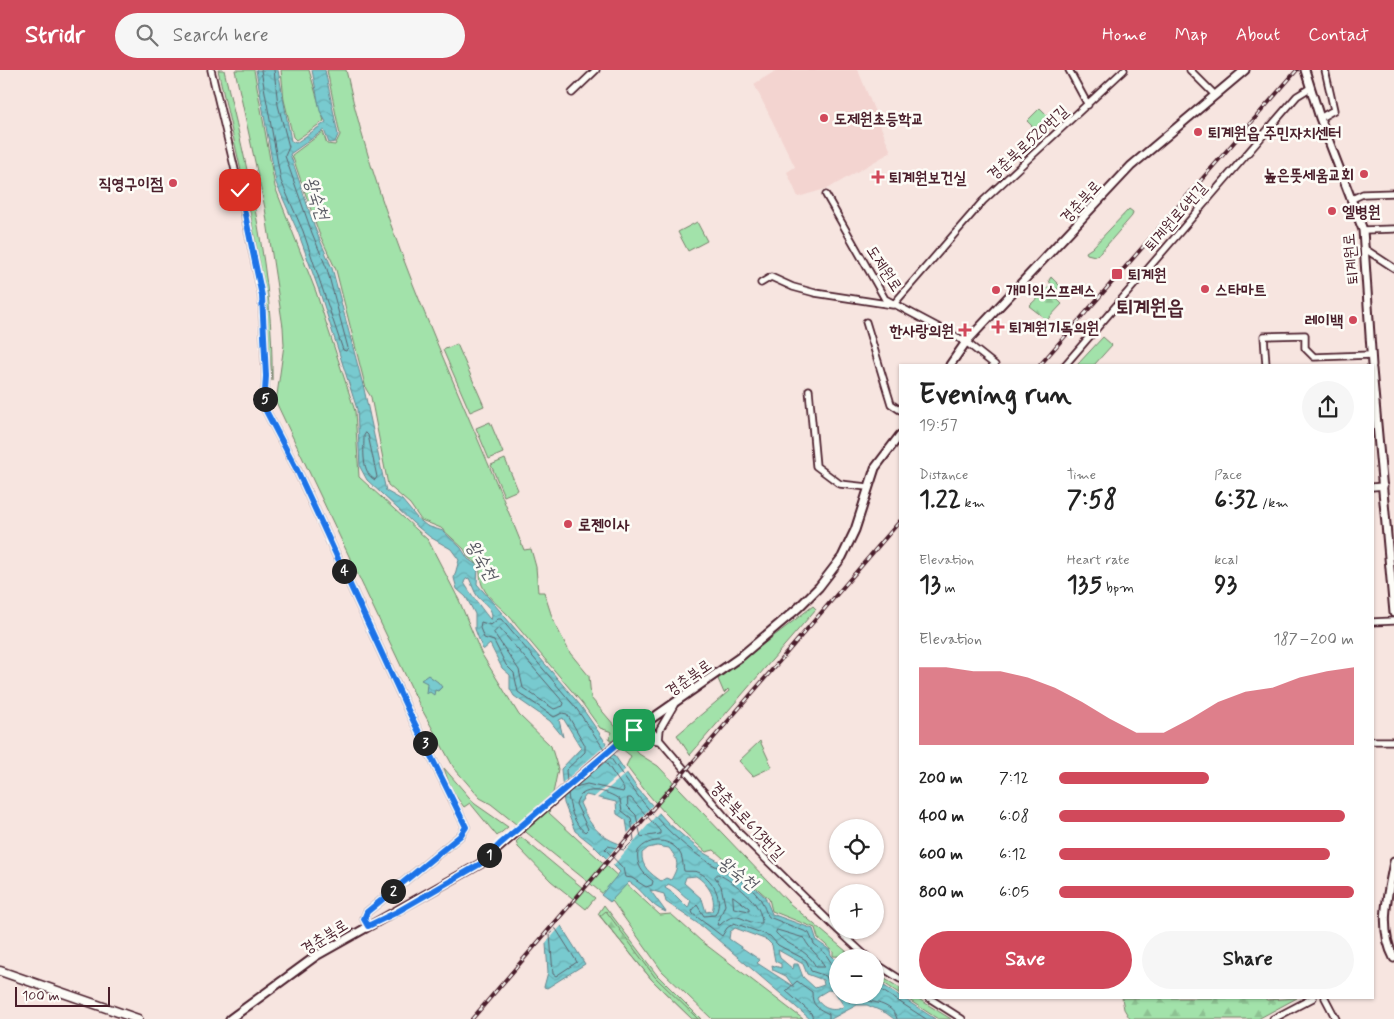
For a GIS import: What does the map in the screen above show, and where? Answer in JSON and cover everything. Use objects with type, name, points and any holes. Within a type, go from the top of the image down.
[{"type":"main road","points":[[0,971],[136,1019]]},
{"type":"street","points":[[211,70],[240,190],[262,296],[266,376],[264,407],[297,470],[408,710],[466,827],[460,836],[367,912],[364,919],[368,926]]},
{"type":"street","points":[[572,93],[596,70]]},
{"type":"street","points":[[1069,70],[1088,105]]},
{"type":"street","name":"경춘북로520번길","points":[[893,305],[983,200],[1124,70]]},
{"type":"street","points":[[1190,70],[1215,95]]},
{"type":"street","name":"경춘북로","points":[[951,364],[966,342],[1131,166],[1245,70]]},
{"type":"street","name":"퇴계원로","points":[[1305,70],[1320,118],[1363,230],[1372,364]]},
{"type":"street","points":[[1320,118],[1334,110],[1325,70]]},
{"type":"street","name":"퇴계원로6번길","points":[[1066,364],[1284,111],[1298,96],[1310,88]]},
{"type":"street","points":[[1352,199],[1362,194],[1394,193]]},
{"type":"street","name":"도제원로","points":[[826,195],[885,299],[893,305],[966,342],[994,364]]},
{"type":"street","points":[[1363,230],[1394,230]]},
{"type":"street","points":[[1365,249],[1394,268]]},
{"type":"street","points":[[761,284],[772,277],[793,287],[815,293],[893,305]]},
{"type":"street","points":[[866,322],[891,404],[899,409]]},
{"type":"street","points":[[1266,364],[1264,336],[1305,336],[1305,348],[1314,357],[1372,355]]},
{"type":"street","points":[[809,390],[816,466],[840,484],[867,487]]},
{"type":"street","points":[[1374,405],[1392,562],[1394,613]]},
{"type":"street","name":"경춘북로","points":[[230,1019],[316,956],[480,864],[500,844],[634,730],[740,657],[820,587],[842,557],[855,530],[867,487],[875,468],[899,436]]},
{"type":"street","points":[[1374,487],[1384,486]]},
{"type":"street","points":[[1374,622],[1394,621]]},
{"type":"street","points":[[624,738],[646,738],[659,741],[660,729],[676,702]]},
{"type":"street","name":"경춘북로613번길","points":[[645,723],[738,832],[829,921]]},
{"type":"street","points":[[1374,741],[1394,742]]},
{"type":"street","points":[[1394,862],[1384,922],[1387,940],[1394,958]]},
{"type":"street","name":"경춘북로613번길","points":[[848,939],[858,949]]},
{"type":"street","points":[[884,969],[899,978]]},
{"type":"street","points":[[931,999],[962,1019]]},
{"type":"street","points":[[1273,1019],[1311,999]]},
{"type":"street","points":[[1326,999],[1336,1019]]},
{"type":"shaded area","name":"도제원초등학교","points":[[777,70],[858,70],[891,152],[829,188],[798,197],[787,172],[795,167],[754,84]]},
{"type":"green space","points":[[218,70],[224,70],[258,224],[269,302],[272,381],[263,282],[247,197]]},
{"type":"green space","points":[[235,70],[254,70],[275,187],[316,292],[355,411],[359,477],[428,540],[459,600],[481,653],[519,715],[551,746],[558,769],[549,813],[660,915],[671,914],[701,941],[803,1019],[712,1019],[662,971],[613,902],[491,804],[480,798],[454,768],[420,706],[276,402],[284,345],[283,327],[265,208]]},
{"type":"green space","points":[[281,70],[309,70],[324,121],[296,140],[293,137],[284,100]]},
{"type":"green space","points":[[327,70],[346,70],[361,132],[380,194],[425,314],[524,550],[531,549],[536,567],[538,592],[544,592],[553,620],[570,653],[589,676],[591,698],[639,754],[658,766],[789,903],[829,937],[829,939],[832,939],[844,949],[831,949],[818,938],[815,928],[772,911],[769,899],[714,850],[706,852],[674,822],[644,790],[626,766],[631,756],[609,739],[612,732],[600,728],[582,703],[485,591],[481,583],[479,565],[469,558],[464,549],[441,528],[421,520],[410,504],[388,485],[371,397],[366,389],[336,270],[319,233],[292,155],[323,132],[327,144],[335,145],[340,135]]},
{"type":"green space","points":[[1040,108],[1055,123],[1047,131],[1042,126],[1037,131],[1027,121]]},
{"type":"green space","points":[[1129,209],[1133,212],[1132,216],[1100,253],[1095,256],[1087,254],[1086,252]]},
{"type":"green space","points":[[697,222],[707,241],[688,251],[678,232]]},
{"type":"green space","points":[[1051,277],[1060,286],[1053,295],[1062,304],[1047,320],[1029,306],[1051,285],[1049,280]]},
{"type":"green space","points":[[1103,337],[1112,345],[1095,364],[1078,364]]},
{"type":"green space","points":[[457,344],[484,406],[470,412],[443,350]]},
{"type":"green space","points":[[490,422],[503,453],[489,459],[476,428]]},
{"type":"green space","points":[[505,459],[518,490],[504,496],[491,465]]},
{"type":"green space","points":[[813,606],[816,609],[690,755],[677,735],[729,691],[728,689],[724,693],[718,679]]},
{"type":"green space","points":[[760,741],[772,767],[753,776],[739,761]]},
{"type":"green space","points":[[444,768],[475,804],[508,827],[497,836],[470,803],[464,807],[451,790]]},
{"type":"green space","points":[[521,837],[595,898],[586,909],[551,881],[518,847],[516,842]]},
{"type":"green space","points":[[604,905],[657,975],[701,1019],[692,1019],[652,980],[598,914]]},
{"type":"green space","points":[[606,911],[655,977],[698,1019],[692,1019],[652,980],[600,916]]},
{"type":"green space","points":[[884,978],[899,987],[899,993],[884,983]]},
{"type":"green space","points":[[908,999],[919,999],[951,1019],[938,1019]]},
{"type":"green space","points":[[1122,999],[1295,999],[1258,1019],[1130,1019],[1124,1009]]},
{"type":"water","name":"왕숙천","points":[[256,70],[278,70],[291,141],[296,143],[326,122],[320,111],[312,70],[325,70],[338,135],[335,142],[329,143],[324,130],[290,154],[316,231],[332,268],[364,389],[386,491],[402,500],[417,518],[427,526],[443,531],[461,548],[468,559],[478,566],[477,584],[580,705],[637,788],[667,822],[702,852],[736,871],[765,897],[772,914],[813,929],[817,941],[829,949],[829,990],[818,996],[817,999],[822,1005],[829,1009],[837,1009],[844,1006],[843,1004],[884,1004],[884,986],[899,996],[899,999],[904,999],[935,1019],[894,1019],[886,1013],[867,1005],[857,1005],[831,1019],[810,1019],[703,927],[666,902],[664,894],[650,890],[666,912],[655,906],[639,889],[629,882],[610,902],[601,895],[620,872],[594,846],[575,831],[564,803],[561,769],[581,748],[563,718],[559,720],[563,737],[550,721],[514,696],[510,689],[510,675],[502,668],[490,644],[483,650],[475,629],[475,614],[466,597],[457,589],[454,578],[459,560],[451,549],[430,537],[367,480],[360,467],[357,409],[321,296],[298,232],[276,183]],"holes":[[[469,578],[480,600],[492,613],[491,620],[464,582]],[[586,795],[616,802],[617,814],[626,820],[629,838],[623,845],[608,839],[591,824],[580,803]],[[657,846],[669,848],[675,857],[677,867],[671,880],[666,878],[661,881],[650,872],[643,862],[642,853],[648,848]],[[696,876],[710,891],[713,901],[712,911],[706,912],[702,899],[684,883],[686,877]],[[668,884],[691,900],[688,908],[665,888]],[[735,928],[767,940],[772,945],[775,961],[781,964],[781,968],[772,965],[773,970],[786,976],[794,987],[757,963],[760,960],[729,939],[730,932]],[[778,950],[803,964],[807,974],[823,980],[824,985],[815,988],[803,977],[798,964],[794,964],[793,969],[780,958]]]},
{"type":"water","points":[[428,675],[442,687],[438,691],[435,690],[434,695],[430,692],[426,694],[427,683],[421,680]]},
{"type":"water","points":[[558,921],[585,964],[547,988],[544,987],[548,972],[545,930]]},
{"type":"pier","points":[[609,742],[615,751],[561,798],[560,785]]},
{"type":"pier","points":[[627,768],[629,771],[596,799],[592,799]]},
{"type":"pier","points":[[654,803],[660,811],[612,867],[605,860],[620,842],[627,838],[626,835]]},
{"type":"pier","points":[[558,918],[563,924],[544,945],[543,931]]},
{"type":"railway","points":[[1041,364],[1297,70]]},
{"type":"railway","points":[[472,1019],[899,522]]},
{"type":"place","name":"도제원초등학교","points":[[824,118]]},
{"type":"place","name":"퇴계원읍 주민자치센터","points":[[1198,132]]},
{"type":"place","name":"높은뜻세움교회","points":[[1364,174]]},
{"type":"place","name":"퇴계원보건실","points":[[878,177]]},
{"type":"place","name":"직영구이점","points":[[173,183]]},
{"type":"place","name":"엘병원","points":[[1332,211]]},
{"type":"place","name":"퇴계원","points":[[1117,274]]},
{"type":"place","name":"스타마트","points":[[1205,289]]},
{"type":"place","name":"개미익스프레스","points":[[996,290]]},
{"type":"place","name":"레이백","points":[[1353,320]]},
{"type":"place","name":"퇴계원기독의원","points":[[998,327]]},
{"type":"place","name":"한사랑의원","points":[[965,330]]},
{"type":"place","name":"로젠이사","points":[[568,524]]},
{"type":"district","name":"퇴계원읍","points":[[1150,307]]},
{"type":"route","points":[[240,190],[262,296],[266,376],[264,407],[297,470],[408,710],[466,827],[460,836],[367,912],[364,919],[368,926],[395,913],[480,864],[500,844],[634,730]]}]
